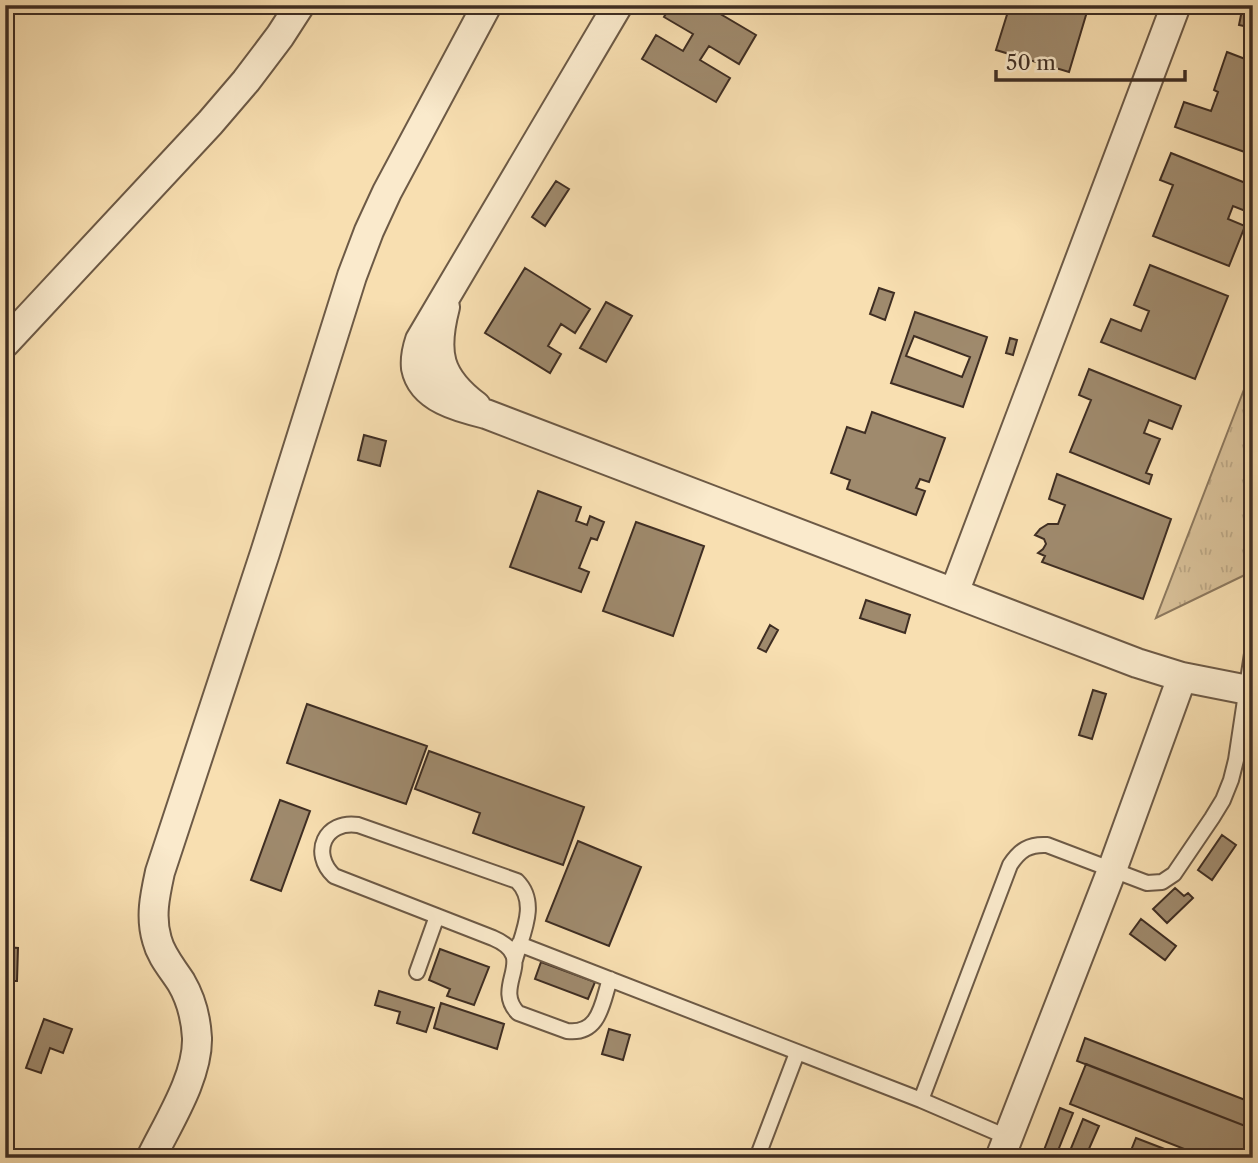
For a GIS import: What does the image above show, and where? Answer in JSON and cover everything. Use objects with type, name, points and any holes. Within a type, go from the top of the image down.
[{"type":"street","points":[[5,343],[237,92],[300,5]]},
{"type":"street","points":[[151,1158],[188,1080],[197,1041],[190,1001],[157,942],[153,919],[160,872],[265,553],[352,276],[387,192],[487,5]]},
{"type":"street","points":[[618,5],[449,293],[444,310],[439,354],[448,379],[456,390],[486,414],[1137,663],[1182,677],[1249,691]]},
{"type":"street","points":[[954,593],[1176,5]]},
{"type":"street","points":[[1004,1147],[1112,870],[1182,677]]},
{"type":"lane","points":[[921,1100],[1016,855],[1035,844],[1047,845],[1147,883],[1162,882],[1174,874],[1223,800],[1231,780],[1249,691],[1253,647]]},
{"type":"lane","points":[[515,960],[508,946],[502,942],[334,876],[323,862],[323,845],[327,836],[340,826],[358,825],[517,881],[523,887],[529,903],[509,992],[509,1000],[518,1013],[567,1031],[583,1030],[596,1020],[610,979]]},
{"type":"lane","points":[[417,972],[438,916]]},
{"type":"lane","points":[[519,944],[921,1100],[1004,1147]]},
{"type":"lane","points":[[757,1158],[797,1053]]},
{"type":"green space","points":[[1253,366],[1253,571],[1156,618]]},
{"type":"building","points":[[671,5],[705,5],[756,35],[739,64],[709,46],[700,60],[730,78],[716,102],[642,59],[656,35],[683,51],[693,34],[664,17]]},
{"type":"building","points":[[1010,5],[1089,5],[1069,72],[996,50]]},
{"type":"building","points":[[1243,5],[1253,5],[1253,28],[1239,25]]},
{"type":"building","points":[[1227,52],[1253,62],[1253,155],[1175,127],[1184,102],[1211,111],[1218,92],[1214,90]]},
{"type":"building","points":[[1171,153],[1253,186],[1253,214],[1233,206],[1228,219],[1245,226],[1229,266],[1153,236],[1173,185],[1160,180]]},
{"type":"building","points":[[556,181],[569,189],[545,226],[532,217]]},
{"type":"building","points":[[1150,265],[1228,296],[1195,379],[1101,342],[1111,319],[1141,331],[1149,311],[1134,305]]},
{"type":"building","points":[[525,268],[590,309],[575,333],[561,324],[548,346],[561,354],[550,373],[485,333]]},
{"type":"building","points":[[879,288],[894,293],[885,320],[870,314]]},
{"type":"building","points":[[606,302],[632,316],[606,362],[580,348]]},
{"type":"building","points":[[915,312],[987,337],[963,407],[891,383]],"holes":[[[914,336],[970,357],[962,377],[906,356]]]},
{"type":"building","points":[[1010,338],[1017,340],[1013,355],[1006,353]]},
{"type":"building","points":[[1089,369],[1181,406],[1172,429],[1149,420],[1144,433],[1160,439],[1146,473],[1152,475],[1149,484],[1070,452],[1091,400],[1079,395]]},
{"type":"building","points":[[872,412],[945,438],[929,482],[920,479],[916,488],[925,491],[916,515],[847,489],[850,480],[831,473],[847,427],[865,433]]},
{"type":"building","points":[[364,435],[386,441],[380,466],[358,460]]},
{"type":"building","points":[[1057,474],[1171,519],[1143,599],[1042,562],[1045,556],[1038,553],[1046,544],[1044,539],[1035,535],[1048,524],[1058,524],[1065,505],[1049,499]]},
{"type":"building","points":[[538,491],[581,507],[576,521],[587,525],[590,516],[604,522],[597,540],[591,538],[579,568],[589,572],[581,592],[510,567]]},
{"type":"building","points":[[636,522],[704,546],[673,636],[603,611]]},
{"type":"building","points":[[866,600],[910,615],[905,633],[860,618]]},
{"type":"building","points":[[770,625],[778,630],[766,652],[758,648]]},
{"type":"building","points":[[1093,690],[1106,694],[1092,739],[1079,735]]},
{"type":"building","points":[[307,704],[427,746],[406,804],[287,763]]},
{"type":"building","points":[[429,751],[584,807],[563,865],[473,833],[480,813],[415,789]]},
{"type":"building","points":[[280,800],[310,811],[281,891],[251,880]]},
{"type":"building","points":[[1222,835],[1236,845],[1212,880],[1198,870]]},
{"type":"building","points":[[578,841],[641,867],[609,946],[546,921]]},
{"type":"building","points":[[1175,888],[1184,896],[1188,893],[1193,898],[1167,923],[1153,909]]},
{"type":"building","points":[[1141,919],[1176,946],[1165,960],[1130,934]]},
{"type":"building","points":[[5,947],[18,948],[17,981],[5,981]]},
{"type":"building","points":[[440,949],[489,967],[474,1005],[447,996],[450,989],[429,980]]},
{"type":"building","points":[[541,962],[595,982],[588,999],[535,979]]},
{"type":"building","points":[[379,991],[434,1008],[426,1032],[397,1023],[400,1012],[375,1005]]},
{"type":"building","points":[[441,1003],[504,1024],[497,1049],[434,1028]]},
{"type":"building","points":[[44,1019],[72,1029],[63,1053],[50,1048],[41,1073],[26,1068]]},
{"type":"building","points":[[609,1029],[630,1035],[623,1060],[602,1054]]},
{"type":"building","points":[[1085,1038],[1253,1103],[1253,1129],[1077,1061]]},
{"type":"building","points":[[1086,1064],[1253,1129],[1253,1158],[1207,1158],[1070,1104]]},
{"type":"building","points":[[1060,1108],[1073,1113],[1055,1158],[1041,1158]]},
{"type":"building","points":[[1083,1119],[1099,1126],[1085,1158],[1067,1158]]},
{"type":"building","points":[[1136,1138],[1188,1158],[1128,1158]]}]
